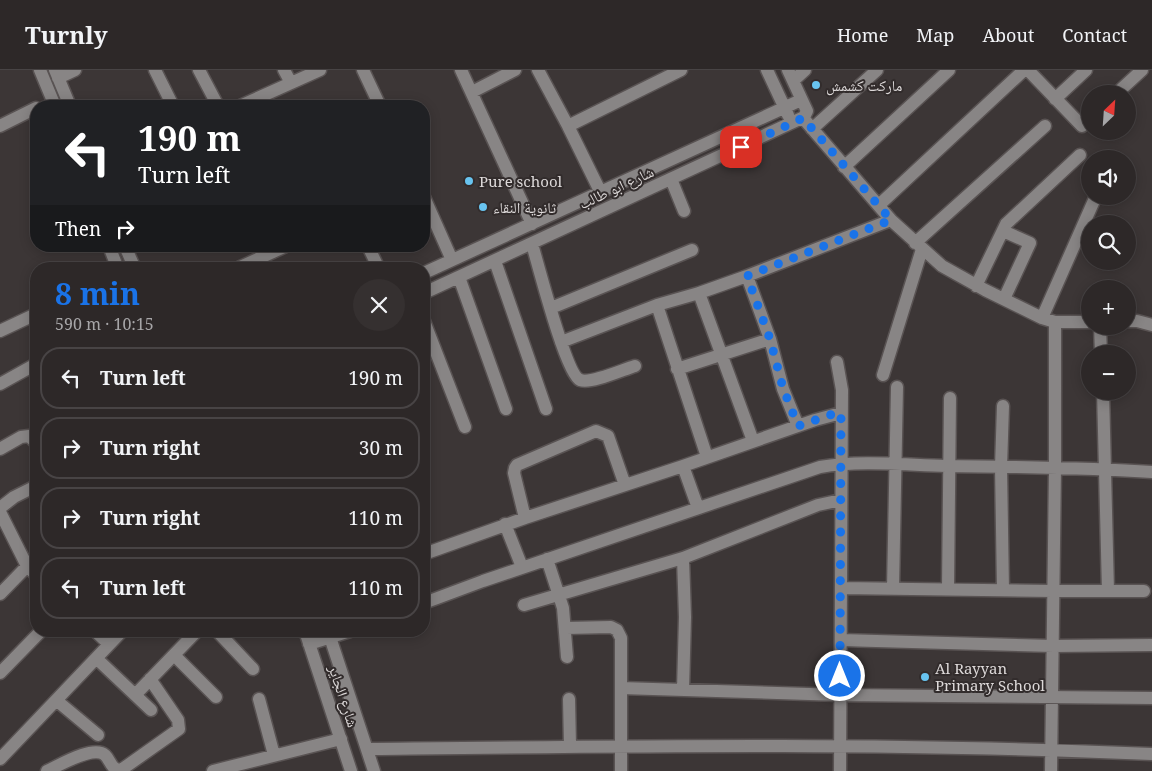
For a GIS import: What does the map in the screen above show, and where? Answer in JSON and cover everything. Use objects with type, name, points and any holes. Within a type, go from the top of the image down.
[{"type":"street","points":[[40,70],[52,100]]},
{"type":"street","points":[[68,100],[57,74],[75,70]]},
{"type":"street","points":[[155,70],[169,100]]},
{"type":"street","points":[[199,70],[215,100]]},
{"type":"street","points":[[284,70],[291,83]]},
{"type":"street","points":[[253,100],[320,70]]},
{"type":"street","points":[[363,70],[377,100]]},
{"type":"street","points":[[461,70],[532,224]]},
{"type":"street","points":[[472,92],[516,70]]},
{"type":"street","points":[[538,70],[600,189]]},
{"type":"street","points":[[568,126],[681,70]]},
{"type":"street","points":[[767,70],[785,108],[797,121],[812,130],[891,220],[942,266],[976,286],[1049,320],[1081,322]]},
{"type":"street","points":[[797,121],[806,116],[807,111],[790,76],[805,70]]},
{"type":"street","points":[[812,130],[877,70]]},
{"type":"street","points":[[844,167],[950,70]]},
{"type":"street","points":[[879,205],[1024,70]]},
{"type":"street","points":[[1028,70],[1081,125]]},
{"type":"street","points":[[1055,98],[1086,70]]},
{"type":"street","points":[[1126,85],[1142,70]]},
{"type":"street","name":"شارع ابو طالب","points":[[430,271],[802,100]]},
{"type":"street","points":[[0,126],[30,111]]},
{"type":"street","name":"شارع ابو طالب","points":[[430,290],[797,121]]},
{"type":"street","points":[[883,375],[918,246],[1044,126]]},
{"type":"street","points":[[699,147],[707,163]]},
{"type":"street","points":[[976,286],[1006,224],[1080,155]]},
{"type":"street","points":[[671,180],[684,211]]},
{"type":"street","points":[[1050,771],[1055,468],[1049,320],[1093,205]]},
{"type":"street","points":[[561,342],[657,305],[747,276],[891,220]]},
{"type":"street","points":[[430,224],[452,260]]},
{"type":"street","points":[[1003,231],[1030,243],[1004,299]]},
{"type":"street","points":[[532,244],[561,342],[573,374],[578,379],[587,382],[635,366]]},
{"type":"street","points":[[551,308],[692,250]]},
{"type":"street","points":[[251,262],[273,252]]},
{"type":"street","points":[[495,261],[546,409]]},
{"type":"street","points":[[747,276],[770,339],[783,388],[798,426]]},
{"type":"street","points":[[459,277],[506,409]]},
{"type":"street","points":[[699,293],[753,441]]},
{"type":"street","points":[[657,305],[707,458]]},
{"type":"street","points":[[0,331],[30,317]]},
{"type":"street","points":[[1136,321],[1152,325]]},
{"type":"street","points":[[430,337],[465,427]]},
{"type":"street","points":[[677,369],[770,339]]},
{"type":"street","points":[[837,362],[842,390],[840,771]]},
{"type":"street","points":[[0,384],[30,367]]},
{"type":"street","points":[[893,589],[896,387]]},
{"type":"street","points":[[948,590],[950,398]]},
{"type":"street","points":[[1102,400],[1108,591]]},
{"type":"street","points":[[1003,406],[1001,467],[1003,590]]},
{"type":"street","points":[[430,552],[505,524],[707,458],[833,414],[841,413]]},
{"type":"street","points":[[525,518],[514,468],[517,465],[596,431],[608,436],[625,485]]},
{"type":"street","points":[[0,449],[21,437],[28,436],[30,438]]},
{"type":"street","points":[[430,601],[522,567],[820,467],[841,464],[1105,469],[1152,472]]},
{"type":"street","points":[[683,466],[698,508]]},
{"type":"street","points":[[0,508],[30,489]]},
{"type":"street","points":[[524,605],[683,558],[818,505],[841,500]]},
{"type":"street","points":[[0,512],[30,567]]},
{"type":"street","points":[[505,524],[522,567]]},
{"type":"street","points":[[683,558],[685,617],[683,690]]},
{"type":"street","points":[[547,559],[563,608],[567,657]]},
{"type":"street","points":[[0,594],[30,572]]},
{"type":"street","points":[[841,588],[1144,591]]},
{"type":"street","points":[[566,628],[611,627],[617,630],[622,638],[620,771]]},
{"type":"street","points":[[0,673],[35,637]]},
{"type":"street","points":[[101,637],[109,644]]},
{"type":"street","points":[[0,759],[116,637]]},
{"type":"street","points":[[135,695],[191,637]]},
{"type":"street","points":[[223,637],[253,669]]},
{"type":"street","name":"شارع الجاير","points":[[307,637],[352,771]]},
{"type":"street","points":[[310,644],[325,637]]},
{"type":"street","name":"شارع الجاير","points":[[330,637],[374,771]]},
{"type":"street","points":[[840,640],[1053,646],[1152,645]]},
{"type":"street","points":[[174,655],[216,697]]},
{"type":"street","points":[[96,658],[151,710]]},
{"type":"street","points":[[47,771],[90,752],[98,752],[106,756],[116,771],[121,770],[179,729],[178,720],[150,679]]},
{"type":"street","points":[[621,688],[840,694],[1152,698]]},
{"type":"street","points":[[259,699],[274,755]]},
{"type":"street","points":[[569,699],[570,746]]},
{"type":"street","points":[[56,700],[98,735]]},
{"type":"street","points":[[213,771],[341,738]]},
{"type":"street","points":[[367,749],[570,746],[840,746],[1152,754]]},
{"type":"place","name":"ماركت كشمش","points":[[816,85]]},
{"type":"place","name":"Pure school","points":[[469,181]]},
{"type":"place","name":"ثانوية النقاء","points":[[483,207]]},
{"type":"place","name":"Al Rayyan Primary School","points":[[925,677]]},
{"type":"route","points":[[741,147],[803,118],[891,220],[747,276],[770,339],[783,388],[798,426],[841,413],[840,676]]}]
